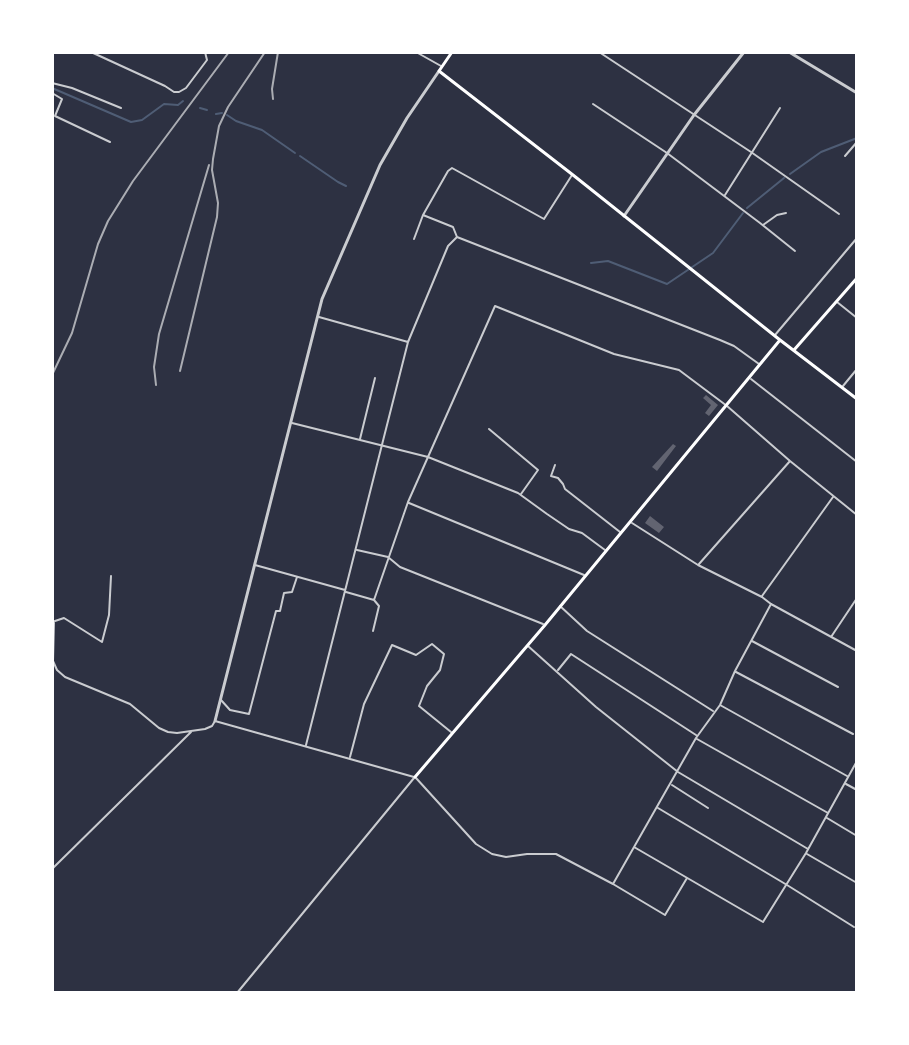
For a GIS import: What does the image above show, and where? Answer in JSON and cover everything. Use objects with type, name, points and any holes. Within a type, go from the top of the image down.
[{"type":"main road","points":[[452,52],[439,71],[857,399]]},
{"type":"main road","points":[[794,350],[857,278]]},
{"type":"main road","points":[[415,777],[780,340]]},
{"type":"street","points":[[91,52],[174,92],[186,88],[207,60],[205,52]]},
{"type":"street","points":[[416,52],[442,66]]},
{"type":"street","points":[[599,52],[839,214]]},
{"type":"street","points":[[624,216],[694,115],[744,52]]},
{"type":"street","points":[[789,52],[857,93]]},
{"type":"street","points":[[111,576],[109,615],[102,642],[64,618],[52,622],[53,661],[57,670],[65,677],[130,704],[168,732],[212,726],[322,299],[380,165],[439,71]]},
{"type":"street","points":[[52,83],[121,108]]},
{"type":"street","points":[[52,93],[62,99],[52,122]]},
{"type":"street","points":[[593,104],[667,153],[795,251]]},
{"type":"street","points":[[725,196],[780,108]]},
{"type":"street","points":[[55,116],[110,142]]},
{"type":"street","points":[[845,156],[857,142]]},
{"type":"street","points":[[414,239],[423,215],[452,168],[544,219],[573,175]]},
{"type":"street","points":[[763,225],[786,213]]},
{"type":"street","points":[[423,215],[453,227],[457,237],[734,346],[760,365]]},
{"type":"street","points":[[306,746],[408,342],[448,246],[457,237]]},
{"type":"street","points":[[775,335],[857,238]]},
{"type":"street","points":[[837,302],[857,318]]},
{"type":"street","points":[[374,600],[408,502],[495,306],[614,354],[674,369],[691,378],[857,515]]},
{"type":"street","points":[[317,317],[408,342]]},
{"type":"street","points":[[842,387],[857,369]]},
{"type":"street","points":[[360,440],[375,378]]},
{"type":"street","points":[[750,378],[857,462]]},
{"type":"street","points":[[291,423],[428,457],[520,495],[606,550]]},
{"type":"street","points":[[489,429],[538,470],[520,495]]},
{"type":"street","points":[[698,565],[790,461]]},
{"type":"street","points":[[555,465],[551,476],[558,478],[565,489],[621,532]]},
{"type":"street","points":[[762,597],[834,496]]},
{"type":"street","points":[[408,502],[585,576]]},
{"type":"street","points":[[631,522],[698,565],[857,651]]},
{"type":"street","points":[[356,549],[388,557],[400,567],[545,625]]},
{"type":"street","points":[[254,565],[374,600],[379,606],[373,631]]},
{"type":"street","points":[[220,699],[230,710],[249,714],[276,611],[280,611],[284,593],[292,592],[297,577]]},
{"type":"street","points":[[831,637],[857,598]]},
{"type":"street","points":[[613,884],[697,737],[720,705],[771,604]]},
{"type":"street","points":[[560,606],[587,631],[714,712]]},
{"type":"street","points":[[751,640],[838,687]]},
{"type":"street","points":[[350,758],[364,704],[392,645],[416,655],[432,644],[444,654],[440,670],[427,686],[419,706],[453,734]]},
{"type":"street","points":[[527,645],[596,707],[678,772],[857,883]]},
{"type":"street","points":[[558,671],[571,654],[857,836]]},
{"type":"street","points":[[735,671],[853,734]]},
{"type":"street","points":[[720,705],[848,776]]},
{"type":"street","points":[[215,721],[415,777],[476,844],[492,854],[506,857],[556,854],[665,915],[687,878]]},
{"type":"street","points":[[53,867],[192,731]]},
{"type":"street","points":[[634,847],[763,922],[857,761]]},
{"type":"street","points":[[237,993],[415,777]]},
{"type":"street","points":[[845,783],[857,790]]},
{"type":"street","points":[[671,784],[708,808]]},
{"type":"street","points":[[657,808],[854,927]]},
{"type":"building","points":[[706,395],[718,405],[709,416],[705,413],[711,405],[703,398]]},
{"type":"building","points":[[673,444],[676,446],[657,471],[652,467]]},
{"type":"building","points":[[650,516],[664,527],[659,533],[645,523]]},
{"type":"waterway","points":[[52,88],[131,122],[142,120],[164,104],[178,105],[183,101]]},
{"type":"waterway","points":[[200,108],[207,110]]},
{"type":"waterway","points":[[216,114],[222,113]]},
{"type":"waterway","points":[[227,115],[262,130],[295,153]]},
{"type":"waterway","points":[[790,174],[821,152],[857,138]]},
{"type":"waterway","points":[[300,156],[346,186]]},
{"type":"waterway","points":[[747,208],[784,178]]},
{"type":"waterway","points":[[591,263],[608,261],[667,284],[713,253],[743,213]]},
{"type":"railway","points":[[52,375],[72,333],[98,244],[108,221],[133,181],[229,52]]},
{"type":"railway","points":[[180,371],[217,217],[218,203],[212,170],[219,126],[265,52]]},
{"type":"railway","points":[[273,99],[278,52]]},
{"type":"railway","points":[[156,385],[154,367],[159,334],[209,165]]}]
